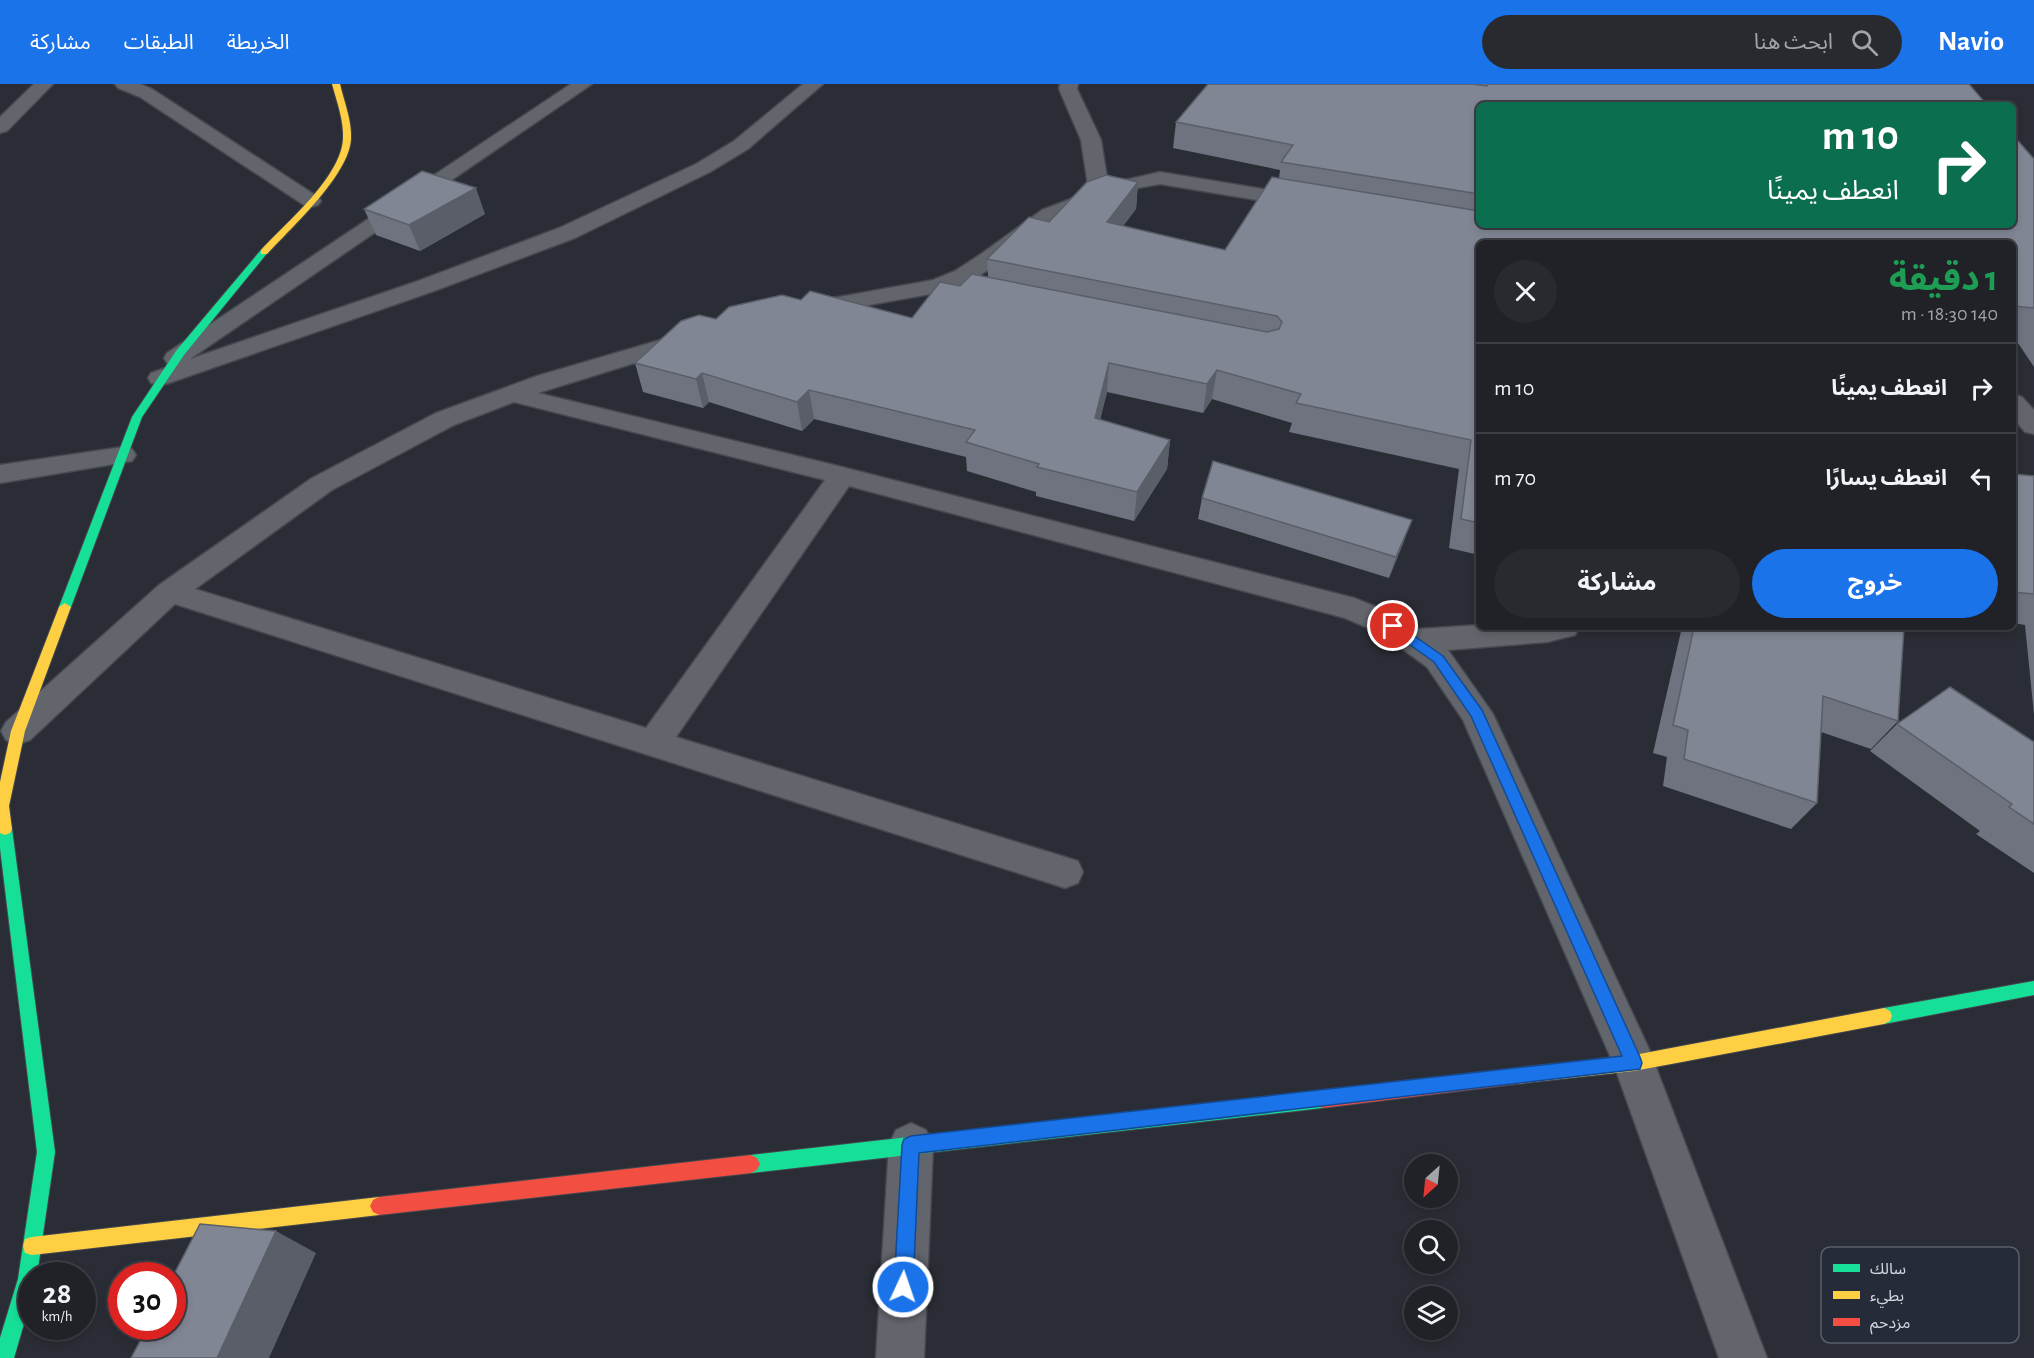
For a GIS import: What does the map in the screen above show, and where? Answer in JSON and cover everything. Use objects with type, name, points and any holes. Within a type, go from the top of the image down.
[{"type":"street","points":[[0,127],[44,84]]},
{"type":"street","points":[[124,84],[146,93],[311,201]]},
{"type":"street","points":[[176,358],[583,84]]},
{"type":"street","points":[[160,378],[426,286],[567,232],[703,168],[741,145],[813,84]]},
{"type":"street","points":[[1069,84],[1068,89],[1086,121],[1096,153],[1099,195]]},
{"type":"street","points":[[4,1358],[27,1279],[46,1152],[2,806],[18,731],[137,417],[160,378],[176,358],[333,175],[346,146],[340,86]]},
{"type":"street","points":[[784,315],[939,286],[963,276],[989,260],[1049,214],[1127,184],[1160,178],[1324,205]]},
{"type":"street","points":[[939,286],[974,293]]},
{"type":"street","points":[[18,731],[170,592],[322,484],[445,419],[546,381],[717,330]]},
{"type":"street","points":[[512,394],[842,476],[1354,609],[1393,626],[1438,659],[1477,714],[1634,1063],[1743,1358]]},
{"type":"street","points":[[2016,405],[2034,426]]},
{"type":"street","points":[[0,474],[123,454]]},
{"type":"street","points":[[654,743],[842,476]]},
{"type":"street","points":[[170,592],[1065,872]]},
{"type":"street","points":[[1414,641],[1551,630]]},
{"type":"street","points":[[32,1246],[1634,1063],[2034,988]]},
{"type":"street","points":[[900,1358],[911,1145]]},
{"type":"building","points":[[1208,84],[1472,84],[1487,86],[1488,84],[1969,84],[1984,102],[1476,102],[1476,194],[1281,162],[1293,145],[1176,122]]},
{"type":"building","points":[[2016,138],[2034,159],[2034,308],[2016,306],[2016,240],[1476,240],[1476,522],[1461,519],[1471,440],[1296,403],[1301,394],[1217,370],[1207,384],[1109,363],[1095,418],[1170,440],[1137,492],[1037,467],[1039,464],[966,442],[975,430],[809,390],[797,402],[702,373],[696,379],[635,363],[681,321],[699,315],[716,319],[729,307],[782,295],[801,300],[810,291],[912,318],[940,282],[960,286],[972,274],[1267,332],[1279,329],[1282,322],[1277,316],[987,259],[1029,217],[1049,222],[1087,182],[1106,175],[1138,182],[1107,222],[1225,250],[1272,177],[1476,211],[1476,228],[2016,228]]},
{"type":"building","points":[[422,171],[476,188],[409,225],[364,209]]},
{"type":"building","points":[[1213,461],[1412,520],[1396,557],[1202,498]]},
{"type":"building","points":[[2016,474],[2034,476],[2034,594],[2016,592]]},
{"type":"building","points":[[1693,630],[1904,630],[1898,721],[1823,696],[1817,803],[1684,759],[1688,730],[1673,725]]},
{"type":"building","points":[[1950,687],[2034,742],[2034,824],[2009,807],[2012,804],[1897,724]]},
{"type":"building","points":[[200,1224],[276,1231],[217,1358],[131,1358],[141,1340],[186,1340],[186,1262],[180,1262]]},
{"type":"traffic: fast","points":[[65,607],[137,417],[180,353],[264,252]]},
{"type":"traffic: fast","points":[[4,1358],[27,1279],[46,1152],[5,829]]},
{"type":"traffic: fast","points":[[1884,1016],[2034,988]]},
{"type":"traffic: fast","points":[[751,1164],[1322,1099]]},
{"type":"traffic: slow","points":[[264,252],[322,188],[341,160],[346,147],[347,133],[336,84]]},
{"type":"traffic: slow","points":[[5,829],[2,806],[18,731],[65,607]]},
{"type":"traffic: slow","points":[[1516,1076],[1634,1063],[1884,1016]]},
{"type":"traffic: slow","points":[[32,1246],[379,1206]]},
{"type":"traffic: jam","points":[[1322,1099],[1516,1076]]},
{"type":"traffic: jam","points":[[379,1206],[751,1164]]},
{"type":"route","points":[[903,1287],[911,1145],[1634,1063],[1477,714],[1438,659],[1393,626]]}]
